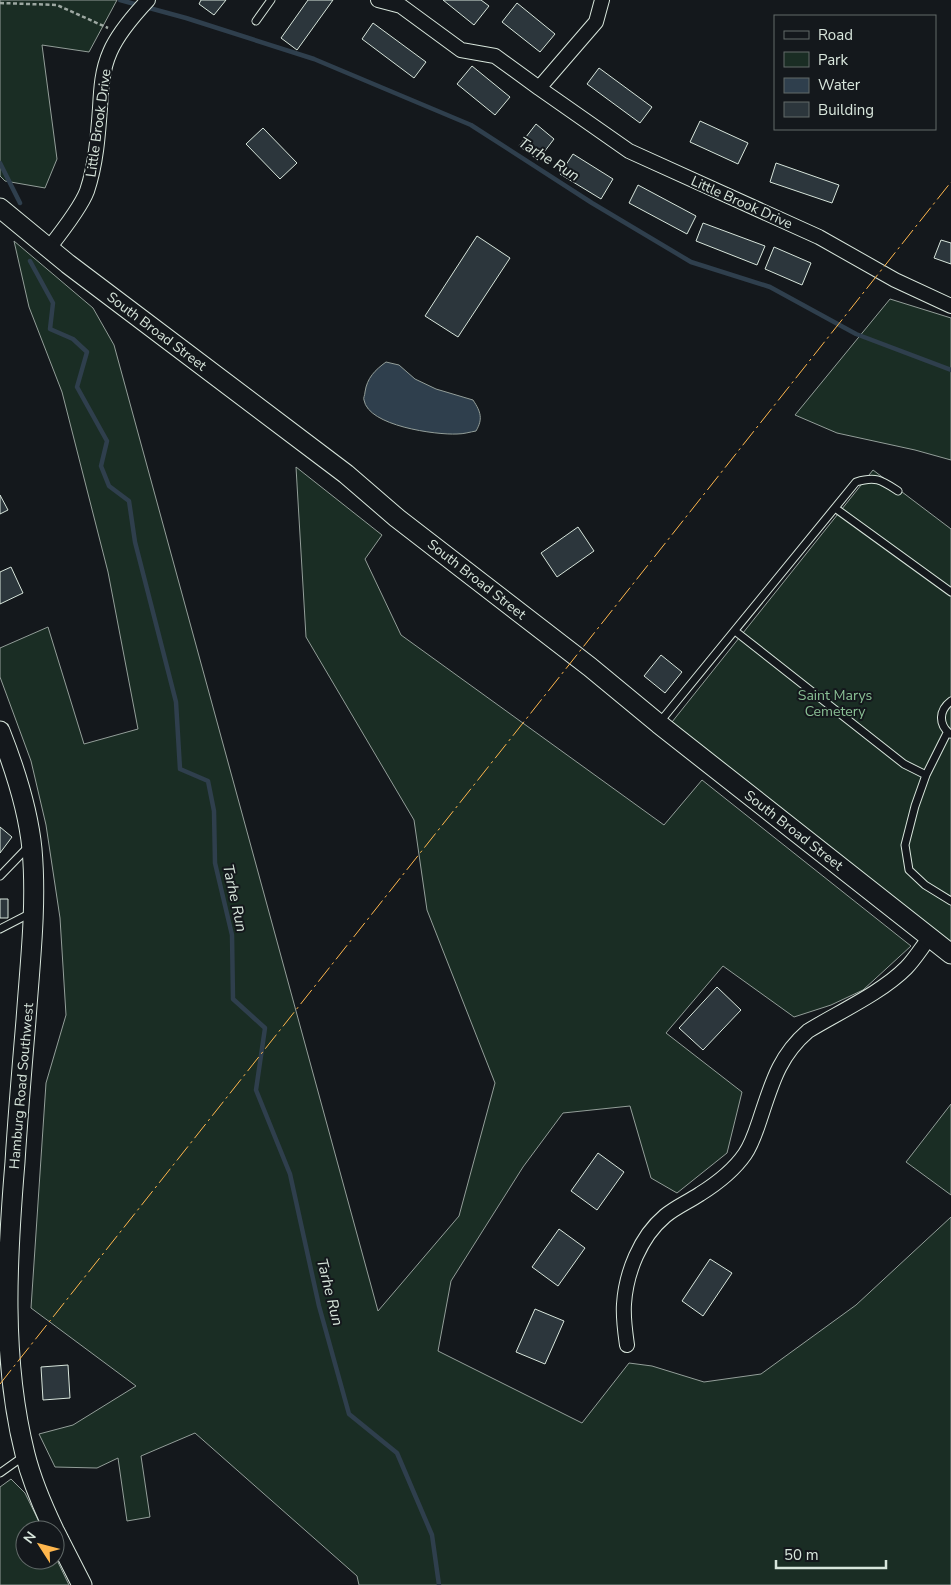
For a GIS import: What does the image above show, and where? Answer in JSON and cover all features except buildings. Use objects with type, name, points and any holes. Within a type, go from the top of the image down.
[{"type":"street","name":"Little Brook Drive","points":[[49,248],[86,194],[96,150],[104,68],[110,52],[120,34],[148,0]]},
{"type":"street","name":"Little Brook Drive","points":[[378,0],[401,6],[461,50],[495,56],[538,88],[629,150],[819,237],[894,280],[951,306]]},
{"type":"street","points":[[538,88],[596,22],[602,0]]},
{"type":"street","name":"South Broad Street","points":[[0,208],[49,248],[346,474],[397,518],[590,667],[659,724],[951,954]]},
{"type":"street","name":"Hamburg Road Southwest","points":[[0,731],[20,785],[31,844],[33,912],[8,1268],[9,1334],[12,1372],[25,1455],[50,1520]]},
{"type":"street","points":[[627,1345],[624,1325],[624,1304],[627,1284],[640,1247],[651,1231],[664,1217],[716,1182],[746,1154],[755,1136],[775,1075],[786,1054],[799,1038],[895,978],[907,967],[930,937]]},
{"type":"street","name":"Hamburg Road Southwest","points":[[65,1552],[82,1585]]},
{"type":"lane","points":[[256,21],[271,0]]},
{"type":"lane","points":[[659,724],[856,482],[869,478],[882,481],[898,491]]},
{"type":"lane","points":[[835,508],[951,592]]},
{"type":"lane","points":[[735,631],[904,764],[926,775]]},
{"type":"lane","points":[[951,701],[946,704],[942,711],[941,719],[943,727],[949,734],[926,775],[915,806],[905,845],[909,870],[925,885],[951,901]]},
{"type":"lane","points":[[0,876],[31,844]]},
{"type":"lane","points":[[0,929],[33,912]]},
{"type":"lane","points":[[0,1473],[25,1455]]},
{"type":"path","points":[[0,3],[57,5],[120,34]]},
{"type":"green space","points":[[0,0],[117,0],[89,52],[42,45],[57,159],[45,188],[5,181],[0,176]]},
{"type":"green space","points":[[14,241],[93,308],[114,345],[378,1311],[459,1216],[495,1083],[427,910],[414,820],[306,637],[296,467],[382,535],[365,559],[401,635],[664,825],[702,780],[911,946],[863,990],[831,1005],[794,1017],[723,966],[666,1033],[742,1092],[727,1153],[677,1193],[651,1178],[630,1106],[563,1113],[523,1167],[451,1281],[438,1351],[582,1423],[629,1363],[652,1366],[704,1382],[761,1374],[856,1305],[951,1217],[951,1585],[359,1585],[357,1576],[195,1433],[141,1456],[150,1517],[127,1521],[118,1458],[97,1468],[55,1467],[39,1434],[73,1425],[136,1386],[31,1308],[46,1083],[66,1015],[60,918],[46,825],[31,761],[0,677],[0,648],[48,627],[84,744],[138,729],[108,572],[62,392],[29,307]]},
{"type":"green space","points":[[890,299],[951,318],[951,460],[837,433],[795,415]]},
{"type":"green space","name":"Saint Marys Cemetery","points":[[873,470],[951,529],[951,942],[672,722]]},
{"type":"green space","points":[[951,1104],[951,1195],[906,1162]]},
{"type":"green space","points":[[11,1479],[25,1493],[38,1520],[15,1520],[15,1570],[62,1570],[69,1585],[0,1585],[0,1487]]},
{"type":"water","points":[[386,362],[399,365],[415,379],[436,389],[473,400],[480,416],[480,423],[476,431],[447,434],[419,431],[377,416],[368,409],[364,397],[370,378]]},
{"type":"waterway","name":"Tarhe Run","points":[[120,0],[186,18],[314,59],[471,125],[592,203],[691,262],[770,287],[856,334],[951,370]]},
{"type":"waterway","name":"Tarhe Run","points":[[0,163],[20,203]]},
{"type":"waterway","name":"Tarhe Run","points":[[30,261],[53,303],[50,329],[73,339],[87,352],[77,387],[107,441],[101,466],[109,486],[129,501],[135,542],[176,702],[180,769],[208,781],[214,811],[215,863],[232,935],[233,999],[265,1028],[256,1090],[290,1174],[319,1306],[349,1414],[397,1453],[432,1535],[439,1585]]},
{"type":"power","points":[[0,1384],[951,182]]}]
